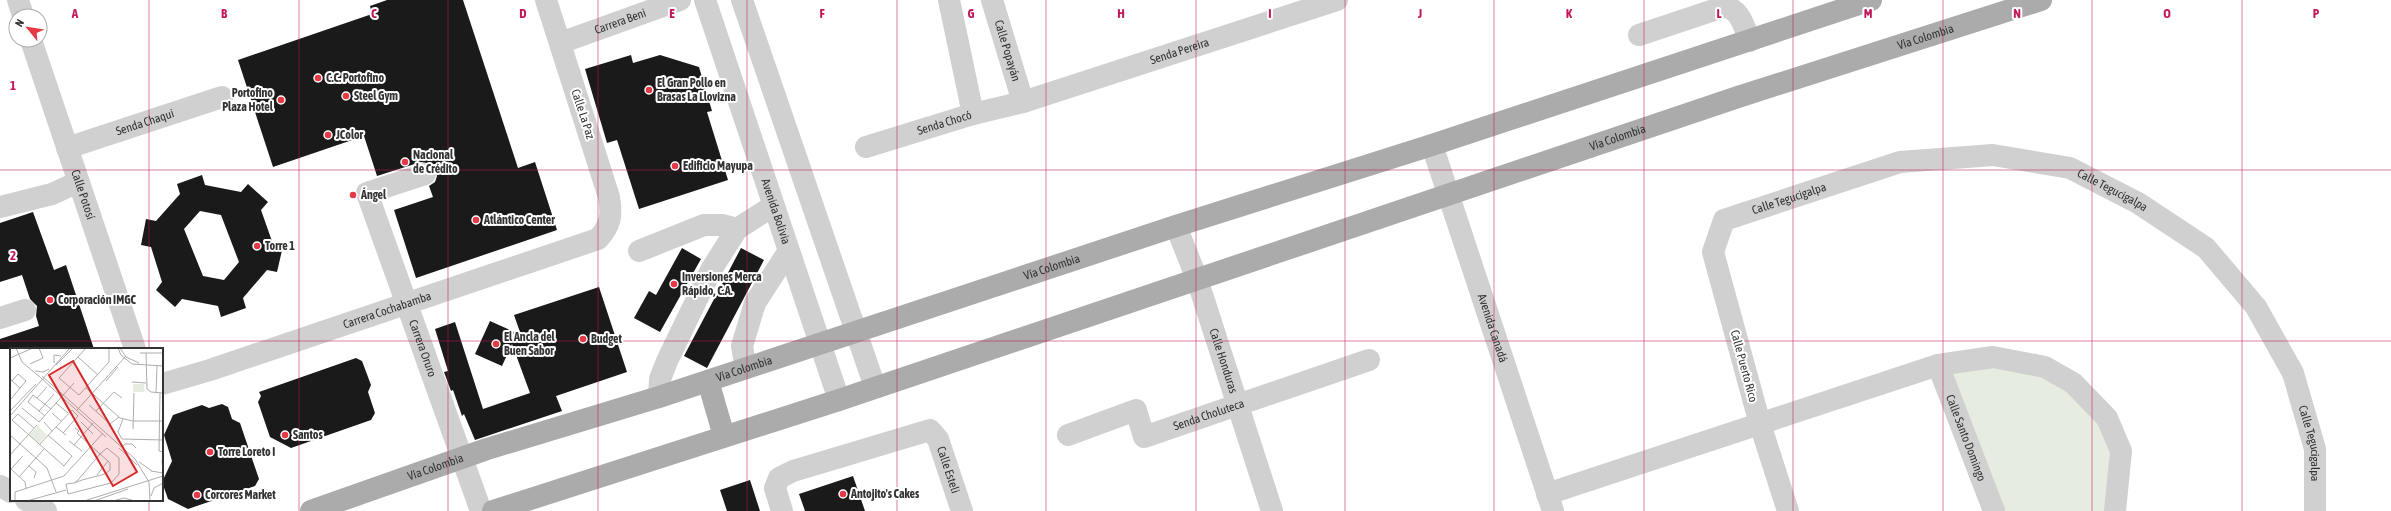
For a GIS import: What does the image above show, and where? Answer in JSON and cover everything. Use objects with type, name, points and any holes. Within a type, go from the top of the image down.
[{"type":"main road","name":"Vía Colombia","points":[[311,511],[462,458],[659,398],[746,368],[820,345],[856,331],[1176,226],[1432,145],[1750,41],[1842,5],[1871,0]]},
{"type":"main road","name":"Vía Colombia","points":[[493,511],[839,400],[1738,97],[2041,0]]},
{"type":"main road","points":[[708,381],[724,436]]},
{"type":"street","name":"Calle La Paz","points":[[546,0],[609,197],[612,215],[607,229]]},
{"type":"street","name":"Carrera Beni","points":[[560,43],[637,8],[680,0]]},
{"type":"street","name":"Avenida Bolivia","points":[[705,0],[788,252],[839,400]]},
{"type":"street","points":[[742,0],[875,387]]},
{"type":"street","points":[[949,0],[973,114]]},
{"type":"street","name":"Calle Popayán","points":[[992,0],[1023,102]]},
{"type":"street","name":"Senda Pereira","points":[[1023,102],[1337,0]]},
{"type":"street","points":[[1639,35],[1723,7],[1731,7],[1741,19],[1750,41]]},
{"type":"street","name":"Calle Potosí","points":[[34,48],[135,348]]},
{"type":"street","name":"Senda Chaqui","points":[[67,148],[222,97]]},
{"type":"street","name":"Senda Chocó","points":[[866,147],[973,114],[1023,102]]},
{"type":"street","name":"Avenida Canadá","points":[[1432,145],[1447,195],[1550,503]]},
{"type":"street","name":"Calle Tegucigalpa","points":[[1724,220],[1900,162],[1992,155],[2070,168],[2138,203],[2206,248],[2256,307],[2292,373],[2315,449],[2315,511]]},
{"type":"street","name":"Carrera Oruro","points":[[425,174],[367,193],[480,511]]},
{"type":"street","points":[[0,207],[52,194],[78,182]]},
{"type":"street","points":[[659,398],[660,379],[691,307],[711,270],[737,229],[773,206]]},
{"type":"street","name":"Calle Puerto Rico","points":[[1724,220],[1713,252],[1760,424],[1788,511]]},
{"type":"street","points":[[639,251],[704,225],[722,225],[737,229]]},
{"type":"street","points":[[1176,226],[1197,279]]},
{"type":"street","name":"Carrera Cochabamba","points":[[163,384],[210,370],[584,245],[598,239],[607,229]]},
{"type":"street","points":[[746,368],[742,346],[755,303],[788,252]]},
{"type":"street","name":"Calle Honduras","points":[[1197,279],[1272,511]]},
{"type":"street","points":[[0,318],[25,310]]},
{"type":"street","points":[[1550,503],[1760,424],[1938,365],[1993,357],[2045,367],[2073,383],[2107,418],[2121,451],[2115,511]]},
{"type":"street","name":"Senda Choluteca","points":[[1068,435],[1136,410],[1144,437],[1369,360]]},
{"type":"street","name":"Calle Santo Domingo","points":[[1938,365],[1994,511]]},
{"type":"street","name":"Calle Esteli","points":[[782,511],[775,488],[779,478],[793,471],[930,430],[938,439],[962,511]]},
{"type":"street","points":[[0,486],[10,491]]},
{"type":"street","points":[[28,501],[46,511]]},
{"type":"shaded area","points":[[1996,365],[2040,376],[2068,390],[2099,420],[2110,450],[2105,511],[2001,511],[1948,372]]},
{"type":"building","points":[[387,0],[463,0],[518,168],[535,162],[557,230],[416,278],[394,210],[433,197],[429,186],[435,182],[437,176],[433,164],[421,162],[377,176],[364,136],[273,167],[238,60],[372,14],[370,6]]},
{"type":"building","points":[[631,55],[633,63],[660,55],[699,67],[712,111],[707,112],[728,180],[639,209],[617,140],[607,143],[585,69]]},
{"type":"building","name":"Torre 1","points":[[202,175],[205,185],[241,192],[248,184],[268,202],[261,210],[273,244],[283,246],[277,272],[267,270],[243,298],[246,308],[221,317],[218,306],[182,299],[175,307],[156,290],[162,282],[151,247],[141,245],[146,219],[156,221],[180,194],[177,184]],"holes":[[[200,211],[221,215],[239,262],[224,280],[203,276],[184,229]]]},
{"type":"building","points":[[33,212],[54,270],[66,265],[94,348],[0,349],[0,339],[39,326],[36,316],[37,306],[30,299],[22,275],[0,282],[0,223]]},
{"type":"building","points":[[682,248],[701,259],[660,332],[634,318],[649,291],[656,295]]},
{"type":"building","points":[[741,248],[764,260],[707,368],[684,356]]},
{"type":"building","points":[[599,287],[627,372],[556,396],[562,411],[475,440],[464,414],[462,416],[453,390],[451,391],[444,372],[448,371],[435,329],[455,322],[483,409],[530,393],[512,344],[502,366],[475,354],[490,321],[521,335],[514,315]]},
{"type":"building","points":[[356,358],[362,361],[371,385],[368,392],[375,413],[371,420],[291,448],[270,437],[258,402],[261,396],[259,392]]},
{"type":"building","name":"Torre Loreto I","points":[[222,404],[228,407],[232,419],[240,423],[259,479],[255,486],[188,509],[168,499],[163,485],[163,480],[172,461],[164,435],[173,415],[202,405],[209,408]]},
{"type":"building","points":[[853,476],[865,511],[805,511],[799,494]]},
{"type":"building","points":[[750,480],[760,511],[727,511],[720,490]]},
{"type":"place","name":"C.C. Portofino","points":[[318,78]]},
{"type":"place","name":"El Gran Pollo en Brasas La Llovizna","points":[[649,90]]},
{"type":"place","name":"Steel Gym","points":[[346,96]]},
{"type":"place","name":"Portofino Plaza Hotel","points":[[281,100]]},
{"type":"place","name":"JColor","points":[[328,135]]},
{"type":"place","name":"Nacional de Crédito","points":[[405,162]]},
{"type":"place","name":"Edificio Mayupa","points":[[675,166]]},
{"type":"place","name":"Ángel","points":[[353,195]]},
{"type":"place","name":"Atlántico Center","points":[[476,220]]},
{"type":"place","name":"Torre 1","points":[[257,246]]},
{"type":"place","name":"Inversiones Merca Rápido, C.A.","points":[[674,284]]},
{"type":"place","name":"Corporación IMGC","points":[[50,300]]},
{"type":"place","name":"Budget","points":[[583,339]]},
{"type":"place","name":"El Ancla del Buen Sabor","points":[[496,344]]},
{"type":"place","name":"Santos","points":[[285,435]]},
{"type":"place","name":"Torre Loreto I","points":[[210,452]]},
{"type":"place","name":"Antojito's Cakes","points":[[843,494]]},
{"type":"place","name":"Corcores Market","points":[[197,495]]}]
